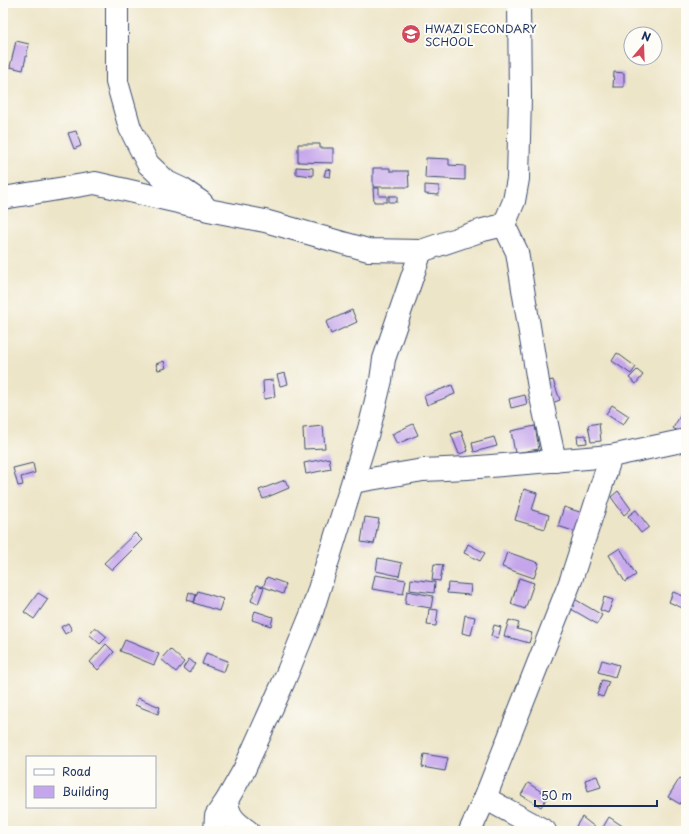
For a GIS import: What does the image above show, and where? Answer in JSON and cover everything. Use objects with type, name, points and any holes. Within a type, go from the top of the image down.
[{"type":"street","points":[[519,3],[520,96],[518,179],[514,201],[504,225],[517,252],[539,388],[555,461]]},
{"type":"street","points":[[113,6],[117,82],[130,128],[148,164],[167,182],[201,202],[208,210]]},
{"type":"street","points":[[3,198],[95,183],[208,210],[265,221],[368,250],[421,251],[483,230],[504,225]]},
{"type":"street","points":[[215,831],[216,816],[227,800],[246,764],[284,681],[311,615],[353,482],[375,405],[384,359],[421,251]]},
{"type":"street","points":[[353,482],[423,470],[467,468],[611,456],[678,442],[686,459]]},
{"type":"street","points":[[470,831],[485,798],[571,580],[611,456]]},
{"type":"street","points":[[485,798],[545,831]]},
{"type":"street","points":[[227,800],[228,811],[237,824],[248,831]]},
{"type":"building","points":[[16,41],[29,44],[23,70],[10,67]]},
{"type":"building","points":[[614,72],[624,73],[624,87],[613,87]]},
{"type":"building","points":[[76,131],[81,146],[74,149],[68,133]]},
{"type":"building","points":[[298,144],[320,144],[320,148],[333,148],[333,163],[298,162]]},
{"type":"building","points":[[426,158],[449,159],[449,165],[465,166],[465,180],[425,178]]},
{"type":"building","points":[[296,167],[313,168],[313,176],[296,174]]},
{"type":"building","points":[[373,168],[390,168],[390,171],[408,171],[409,187],[373,187]]},
{"type":"building","points":[[326,169],[331,170],[330,177],[324,176]]},
{"type":"building","points":[[425,185],[439,186],[439,195],[425,194]]},
{"type":"building","points":[[373,188],[379,188],[379,196],[387,196],[387,202],[374,202]]},
{"type":"building","points":[[389,196],[397,196],[397,202],[389,202]]},
{"type":"building","points":[[352,310],[357,322],[331,334],[326,322]]},
{"type":"building","points":[[617,353],[636,367],[631,374],[612,361]]},
{"type":"building","points":[[164,361],[166,368],[158,370],[156,364]]},
{"type":"building","points":[[637,370],[643,375],[636,384],[629,378]]},
{"type":"building","points":[[285,373],[288,384],[280,386],[277,375]]},
{"type":"building","points":[[273,380],[275,397],[264,399],[263,381]]},
{"type":"building","points":[[553,380],[560,400],[552,403],[544,382]]},
{"type":"building","points":[[452,385],[455,394],[427,405],[424,396]]},
{"type":"building","points":[[525,395],[527,404],[511,408],[509,399]]},
{"type":"building","points":[[612,405],[629,416],[623,425],[606,414]]},
{"type":"building","points":[[686,406],[686,429],[683,434],[673,428]]},
{"type":"building","points":[[599,423],[601,441],[591,442],[588,425]]},
{"type":"building","points":[[413,424],[418,435],[397,444],[392,434]]},
{"type":"building","points":[[323,426],[325,448],[304,449],[303,428]]},
{"type":"building","points":[[535,426],[539,449],[515,453],[511,431]]},
{"type":"building","points":[[461,431],[468,451],[459,454],[451,434]]},
{"type":"building","points":[[586,435],[587,443],[578,444],[577,436]]},
{"type":"building","points":[[494,437],[497,446],[474,452],[472,443]]},
{"type":"building","points":[[329,458],[331,469],[306,474],[304,463]]},
{"type":"building","points":[[33,463],[35,473],[21,477],[23,485],[18,486],[13,468]]},
{"type":"building","points":[[285,480],[289,488],[263,499],[259,490]]},
{"type":"building","points":[[524,489],[537,493],[532,510],[549,515],[545,529],[515,520]]},
{"type":"building","points":[[618,491],[631,509],[624,515],[611,497]]},
{"type":"building","points":[[564,507],[586,514],[579,533],[558,526]]},
{"type":"building","points":[[636,510],[649,527],[641,533],[628,516]]},
{"type":"building","points":[[365,517],[379,519],[374,544],[361,542]]},
{"type":"building","points":[[135,533],[142,540],[112,570],[104,563]]},
{"type":"building","points":[[468,544],[485,553],[480,561],[464,553]]},
{"type":"building","points":[[620,548],[636,575],[625,582],[609,555]]},
{"type":"building","points":[[507,552],[539,563],[534,578],[502,567]]},
{"type":"building","points":[[378,558],[402,563],[399,576],[376,571]]},
{"type":"building","points":[[434,564],[443,565],[440,581],[432,580]]},
{"type":"building","points":[[375,575],[406,580],[403,594],[372,589]]},
{"type":"building","points":[[267,577],[286,584],[283,594],[264,587],[258,604],[251,601],[257,585],[263,587]]},
{"type":"building","points":[[519,578],[534,583],[525,609],[511,604]]},
{"type":"building","points":[[411,579],[435,582],[434,593],[410,590]]},
{"type":"building","points":[[448,583],[471,585],[470,595],[447,593]]},
{"type":"building","points":[[198,591],[223,599],[219,611],[194,603]]},
{"type":"building","points":[[407,591],[433,596],[431,608],[405,604]]},
{"type":"building","points":[[189,592],[196,595],[194,602],[187,600]]},
{"type":"building","points":[[673,592],[686,597],[685,609],[669,602]]},
{"type":"building","points":[[38,593],[48,599],[34,619],[24,612]]},
{"type":"building","points":[[571,597],[602,615],[597,624],[566,606]]},
{"type":"building","points":[[604,597],[613,600],[608,613],[600,610]]},
{"type":"building","points":[[429,609],[438,610],[436,626],[427,625]]},
{"type":"building","points":[[255,611],[273,617],[271,626],[252,620]]},
{"type":"building","points":[[465,615],[475,617],[471,635],[462,633]]},
{"type":"building","points":[[509,620],[519,623],[517,629],[532,633],[529,643],[504,636]]},
{"type":"building","points":[[68,623],[72,630],[65,634],[61,627]]},
{"type":"building","points":[[494,625],[501,627],[498,638],[491,636]]},
{"type":"building","points":[[95,627],[107,637],[100,644],[89,634]]},
{"type":"building","points":[[125,640],[159,654],[154,665],[120,651]]},
{"type":"building","points":[[106,644],[114,652],[98,670],[90,662]]},
{"type":"building","points":[[170,649],[184,662],[176,672],[161,659]]},
{"type":"building","points":[[206,653],[228,661],[224,672],[202,664]]},
{"type":"building","points":[[189,659],[195,664],[189,673],[183,668]]},
{"type":"building","points":[[602,660],[619,665],[615,677],[598,672]]},
{"type":"building","points":[[602,680],[609,682],[603,697],[597,695]]},
{"type":"building","points":[[138,698],[160,707],[158,714],[135,705]]},
{"type":"building","points":[[424,754],[448,758],[445,771],[422,767]]},
{"type":"building","points":[[597,776],[601,787],[588,791],[585,780]]},
{"type":"building","points":[[680,778],[686,781],[686,795],[680,804],[668,797]]},
{"type":"building","points":[[528,783],[548,796],[541,807],[521,795]]},
{"type":"building","points":[[582,817],[596,828],[593,831],[582,831],[576,826]]},
{"type":"building","points":[[609,817],[630,831],[605,831],[602,829]]},
{"type":"place","name":"HWAZI SECONDARY SCHOOL","points":[[411,34]]}]
